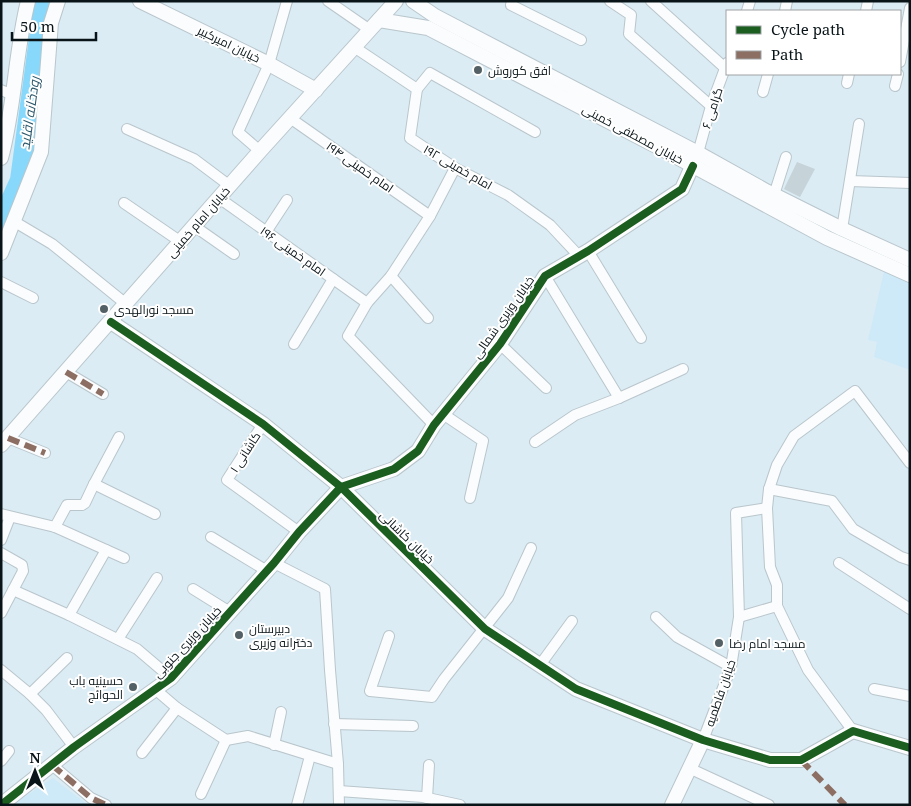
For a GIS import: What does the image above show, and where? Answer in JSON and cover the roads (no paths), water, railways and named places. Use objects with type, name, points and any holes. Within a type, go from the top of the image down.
[{"type":"street","points":[[2,148],[7,92],[28,1]]},
{"type":"street","points":[[1,253],[15,222],[41,152],[51,23],[58,1]]},
{"type":"street","name":"خیابان امیرکبیر","points":[[140,1],[269,64],[316,90]]},
{"type":"street","points":[[260,151],[238,132],[269,64],[287,1]]},
{"type":"street","points":[[328,1],[374,25]]},
{"type":"street","name":"خیابان امام خمینی","points":[[4,442],[260,151],[396,1]]},
{"type":"street","name":"خیابان مصطفی خمینی","points":[[413,1],[431,22],[696,159],[910,260]]},
{"type":"street","points":[[512,1],[511,5],[582,40]]},
{"type":"street","points":[[610,1],[631,15],[629,34],[711,106]]},
{"type":"street","points":[[652,1],[726,65]]},
{"type":"street","points":[[901,57],[910,8]]},
{"type":"street","name":"خیابان مصطفی خمینی","points":[[374,25],[431,22]]},
{"type":"street","points":[[354,47],[417,89],[430,73],[535,132]]},
{"type":"street","name":"گرامی ۶","points":[[696,159],[711,106],[726,65]]},
{"type":"street","points":[[763,92],[768,75]]},
{"type":"street","points":[[895,86],[898,75]]},
{"type":"street","name":"امام خمینی ۱۹۲","points":[[417,89],[410,138],[455,168],[508,195],[550,225],[583,254],[641,338]]},
{"type":"street","name":"امام خمینی ۱۹۴","points":[[290,118],[430,216]]},
{"type":"street","points":[[842,229],[859,124]]},
{"type":"street","points":[[127,130],[194,159],[230,186]]},
{"type":"street","points":[[774,195],[786,158]]},
{"type":"street","name":"خیابان مصطفی خمینی","points":[[696,159],[827,238],[910,275]]},
{"type":"street","name":"خیابان وزیری شمالی","points":[[341,487],[394,469],[418,451],[439,420],[500,344],[545,276],[583,254],[682,189],[696,159]]},
{"type":"street","points":[[455,168],[430,216],[391,276],[367,303],[348,336],[439,420],[483,441],[470,498]]},
{"type":"street","points":[[850,181],[910,183]]},
{"type":"street","name":"امام خمینی ۱۹۶","points":[[219,198],[367,303]]},
{"type":"street","points":[[266,232],[287,200]]},
{"type":"street","points":[[124,203],[181,242]]},
{"type":"street","points":[[15,222],[52,244],[126,304]]},
{"type":"street","points":[[194,226],[234,254]]},
{"type":"street","points":[[391,276],[428,318]]},
{"type":"street","points":[[545,276],[619,398]]},
{"type":"street","points":[[294,344],[333,279]]},
{"type":"street","points":[[1,282],[33,298]]},
{"type":"street","name":"خیابان کاشانی","points":[[111,322],[263,424],[341,487],[485,629],[576,689],[703,740],[770,760],[800,760],[853,731]]},
{"type":"street","points":[[500,344],[546,388]]},
{"type":"street","points":[[535,442],[575,415],[619,398],[683,369]]},
{"type":"street","points":[[66,372],[103,394]]},
{"type":"street","points":[[910,463],[855,391],[794,436],[777,466],[769,489],[767,508],[770,567],[777,585],[777,606],[808,670],[853,731],[910,748]]},
{"type":"street","name":"کاشانی ۱","points":[[263,424],[227,480],[299,532]]},
{"type":"street","points":[[55,527],[67,505],[82,505],[85,503],[119,437]]},
{"type":"street","points":[[4,442],[45,453]]},
{"type":"street","points":[[94,484],[155,514]]},
{"type":"street","name":"خیابان وزیری جنوبی","points":[[1,805],[74,747],[171,678],[341,487]]},
{"type":"street","points":[[769,489],[832,501],[853,530],[901,557],[910,560]]},
{"type":"street","name":"خیابان فاطمیه","points":[[672,805],[691,769],[731,667],[739,617],[736,513],[767,508]]},
{"type":"street","points":[[1,540],[6,515],[55,527],[124,558]]},
{"type":"street","points":[[211,537],[270,567],[325,589],[338,764],[339,805]]},
{"type":"street","points":[[388,636],[370,691],[432,697],[508,598],[531,548]]},
{"type":"street","points":[[69,615],[106,550]]},
{"type":"street","points":[[1,552],[23,567],[1,613]]},
{"type":"street","points":[[839,563],[910,609]]},
{"type":"street","points":[[118,639],[157,578]]},
{"type":"street","points":[[193,589],[230,612]]},
{"type":"street","points":[[13,590],[69,615],[136,649],[171,678]]},
{"type":"street","points":[[739,617],[777,606]]},
{"type":"street","points":[[656,617],[677,637],[731,667]]},
{"type":"street","points":[[540,665],[572,621]]},
{"type":"street","points":[[30,694],[67,658]]},
{"type":"street","points":[[1,670],[46,710],[74,747]]},
{"type":"street","points":[[874,689],[910,696]]},
{"type":"street","points":[[156,690],[177,708],[226,740],[248,736],[338,764]]},
{"type":"street","points":[[142,753],[177,708]]},
{"type":"street","points":[[274,744],[282,712]]},
{"type":"street","points":[[334,724],[413,726]]},
{"type":"street","points":[[201,794],[226,740]]},
{"type":"street","points":[[1,761],[9,751]]},
{"type":"street","points":[[297,805],[310,756]]},
{"type":"street","points":[[52,765],[91,798],[106,805]]},
{"type":"street","points":[[427,798],[429,765]]},
{"type":"street","points":[[691,769],[769,805]]},
{"type":"street","points":[[339,790],[427,798],[460,805]]},
{"type":"waterway","name":"رودخانه اقلید","points":[[1,222],[20,180],[44,1]]},
{"type":"place","name":"افق کوروش","points":[[478,70]]},
{"type":"place","name":"مسجد نورالهدی","points":[[104,309]]},
{"type":"place","name":"دبیرستان دخترانه وزیری","points":[[239,635]]},
{"type":"place","name":"مسجد امام رضا","points":[[719,643]]},
{"type":"place","name":"حسینیه باب الحوائج","points":[[133,687]]}]
